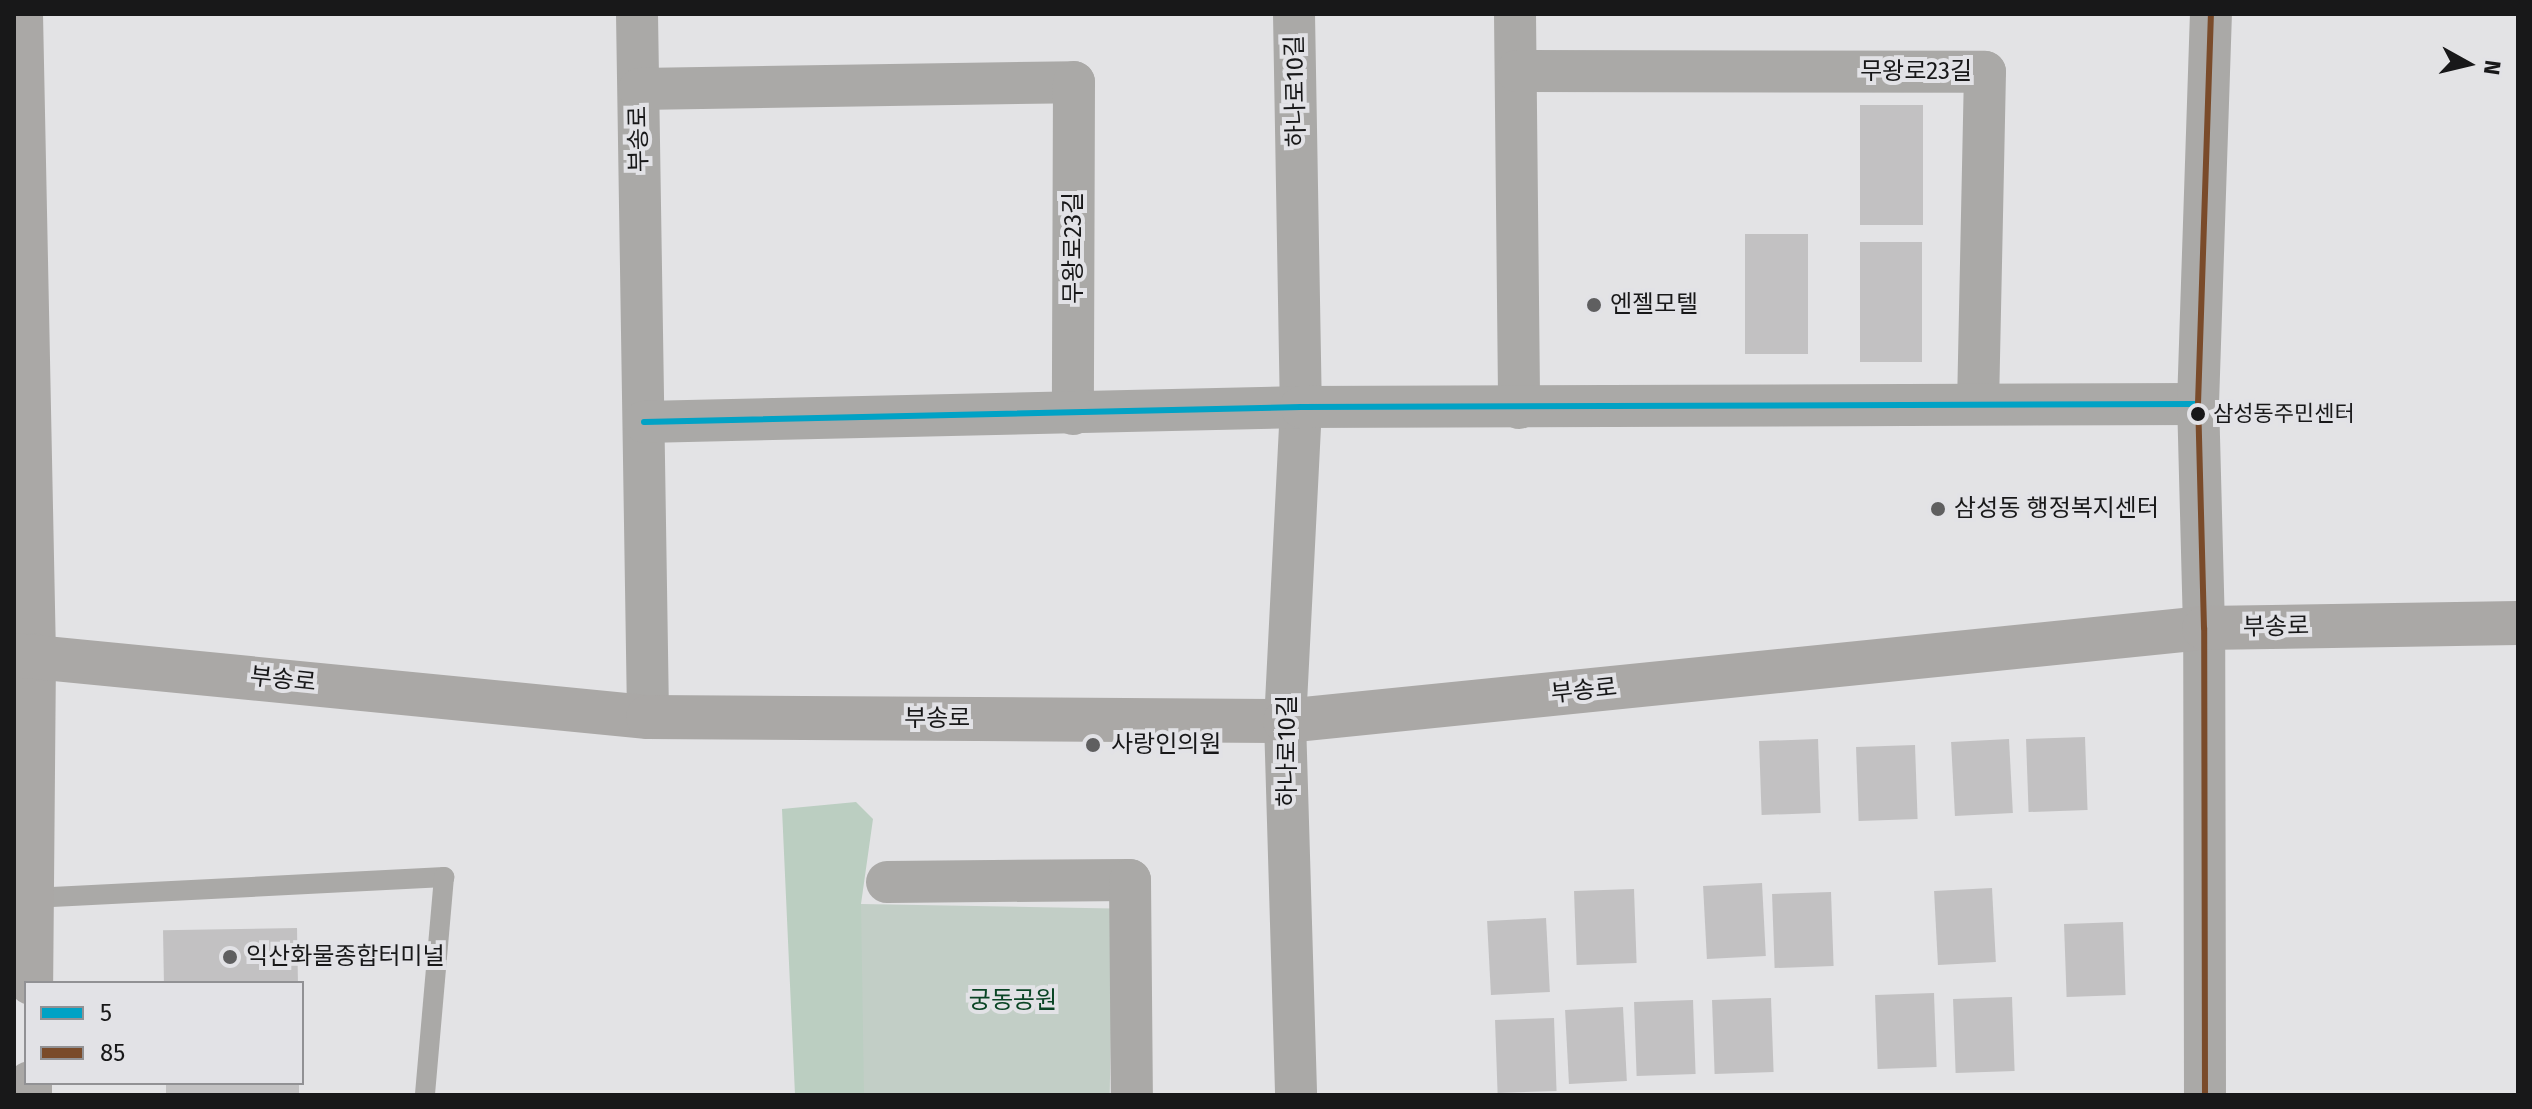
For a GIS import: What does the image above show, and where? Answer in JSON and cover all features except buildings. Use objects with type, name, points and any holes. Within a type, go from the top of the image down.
[{"type":"street","points":[[21,14],[24,655],[32,898],[31,981]]},
{"type":"street","name":"부송로","points":[[637,14],[648,717]]},
{"type":"street","name":"하나로10길","points":[[1294,14],[1301,407],[1285,721],[1296,1095]]},
{"type":"street","points":[[1515,14],[1519,408]]},
{"type":"street","points":[[2205,1095],[2204,628],[2198,404],[2211,14]]},
{"type":"street","name":"무왕로23길","points":[[1517,71],[1985,72],[1978,403]]},
{"type":"street","name":"부송로","points":[[639,89],[1074,82]]},
{"type":"street","name":"무왕로23길","points":[[1073,414],[1074,82]]},
{"type":"street","points":[[644,422],[1301,407],[2198,404]]},
{"type":"street","name":"부송로","points":[[24,655],[648,717],[1285,721],[2204,628],[2518,623]]},
{"type":"street","points":[[887,882],[1130,880],[1132,1095]]},
{"type":"lane","points":[[32,898],[444,877],[425,1095]]},
{"type":"green space","points":[[856,802],[873,819],[861,904],[864,1095],[795,1095],[782,809]]},
{"type":"green space","name":"궁동공원","points":[[861,904],[1113,908],[1110,1095],[858,1095]]},
{"type":"transit line","name":"85","points":[[2205,1095],[2204,628],[2198,404],[2211,14]]},
{"type":"transit line","name":"5","points":[[644,422],[1301,407],[2198,404]]},
{"type":"place","name":"엔젤모텔","points":[[1594,305]]},
{"type":"place","name":"삼성동주민센터","points":[[2198,414]]},
{"type":"place","name":"삼성동 행정복지센터","points":[[1938,509]]},
{"type":"place","name":"사랑인의원","points":[[1093,745]]},
{"type":"place","name":"익산화물종합터미널","points":[[230,957]]}]
